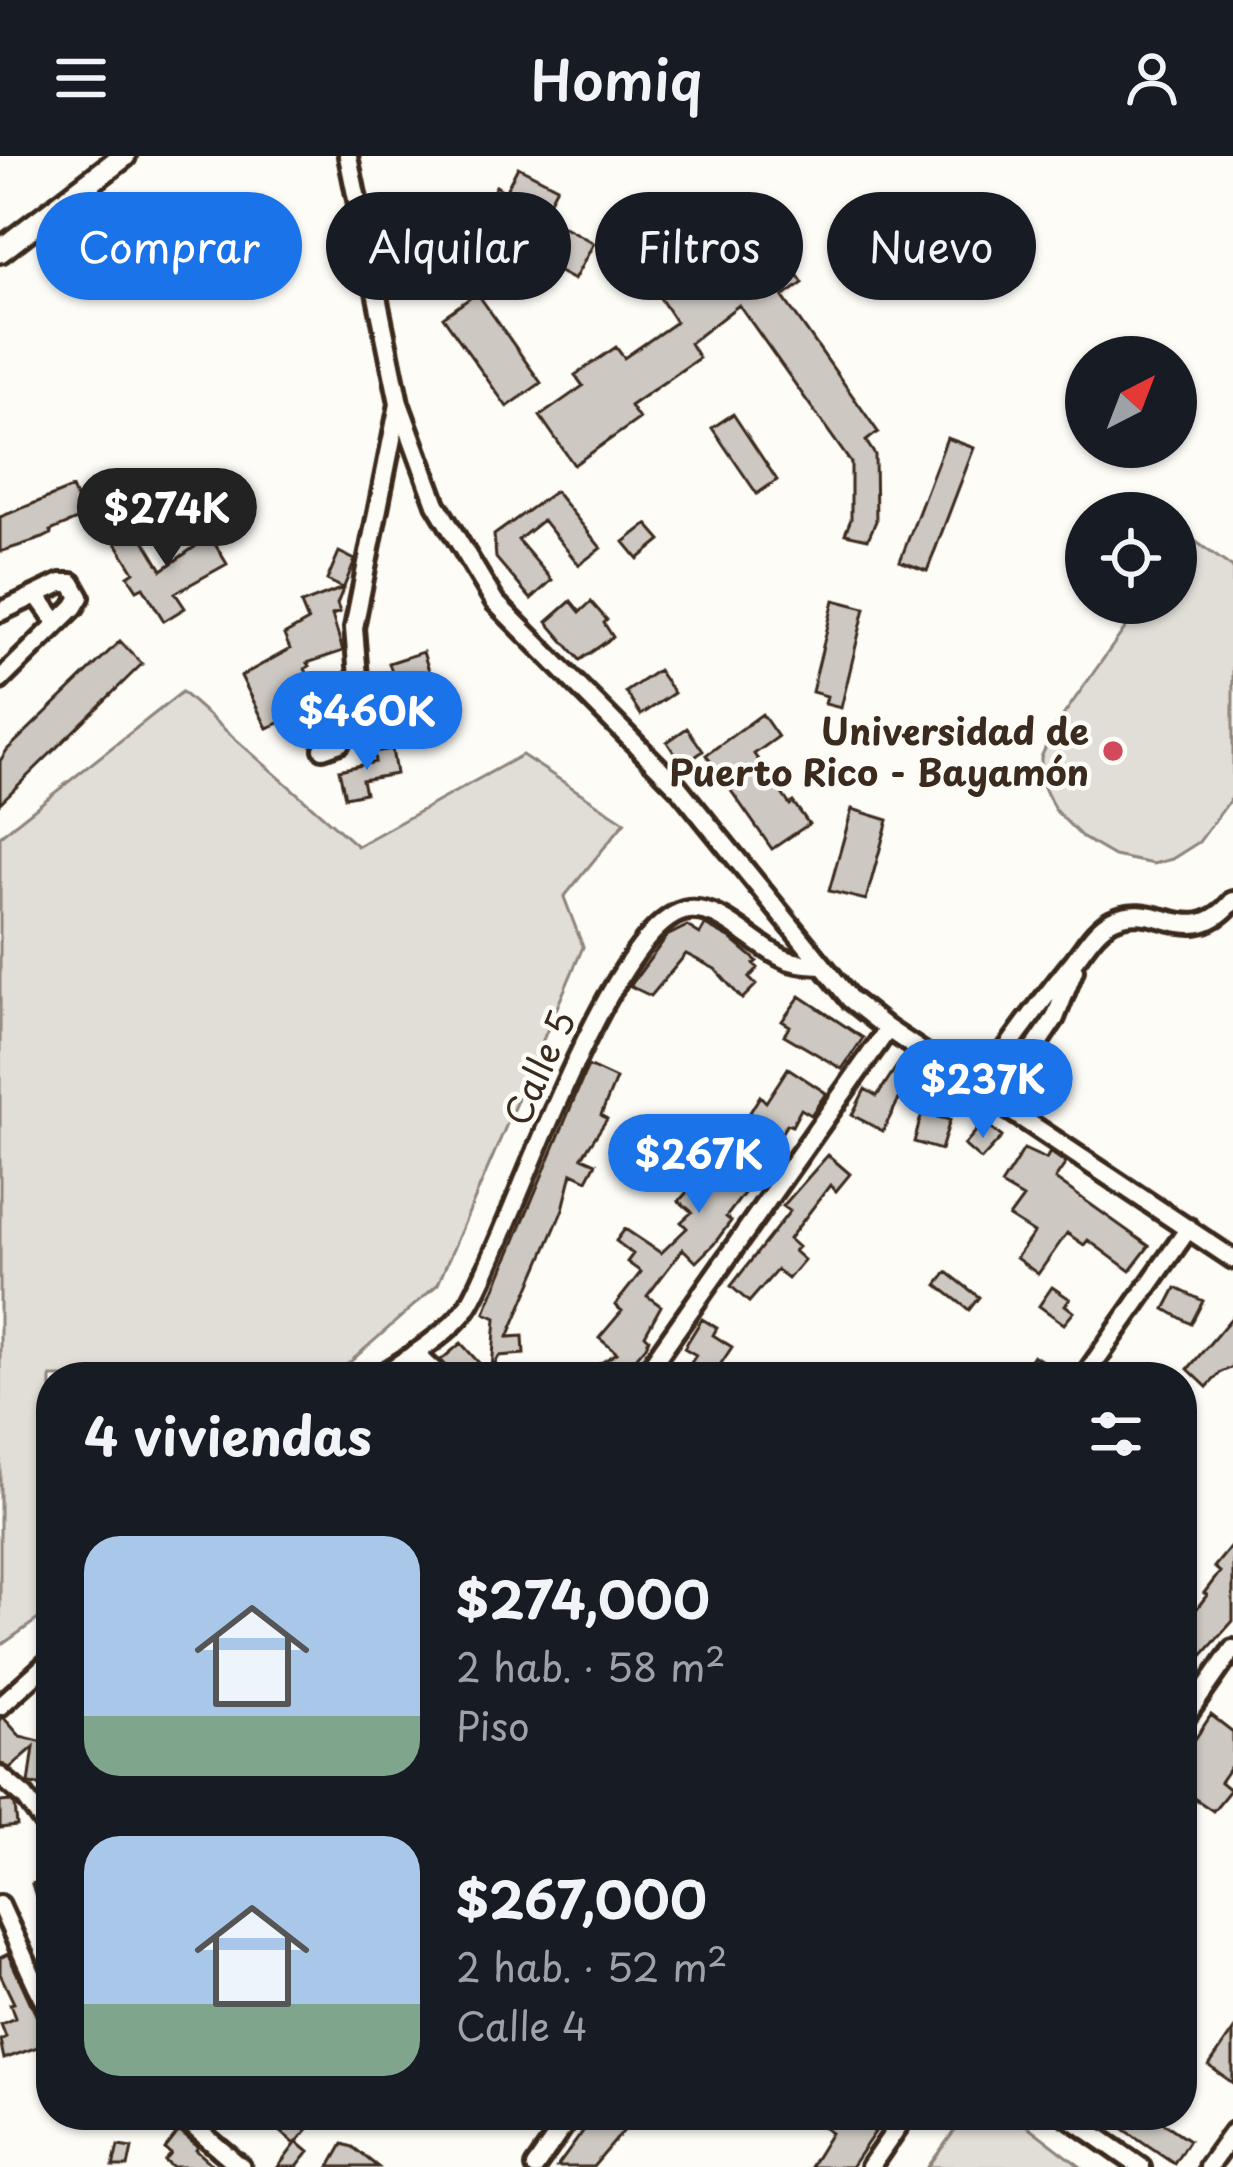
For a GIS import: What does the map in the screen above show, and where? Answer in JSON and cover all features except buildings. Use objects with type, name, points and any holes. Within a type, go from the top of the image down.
[{"type":"main road","points":[[0,251],[124,156]]},
{"type":"street","points":[[348,156],[399,403],[436,504],[496,602],[677,787],[850,999],[1233,1259]]},
{"type":"street","points":[[323,749],[340,743],[360,702],[355,628],[399,403]]},
{"type":"street","points":[[0,612],[61,583],[79,589],[74,607],[0,680]]},
{"type":"street","points":[[37,595],[58,623]]},
{"type":"street","points":[[978,1088],[1094,935],[1117,917],[1133,913],[1192,925],[1220,915],[1233,901]]},
{"type":"street","name":"Calle 5","points":[[402,1362],[468,1307],[606,996],[656,927],[681,910],[705,909],[787,961],[820,965]]},
{"type":"street","points":[[998,1102],[1055,1018],[1082,952]]},
{"type":"street","points":[[654,1362],[888,1029]]},
{"type":"street","points":[[1095,1362],[1190,1228]]},
{"type":"street","points":[[415,1354],[424,1362]]},
{"type":"street","points":[[1197,1700],[1233,1648]]},
{"type":"street","points":[[0,1706],[36,1674]]},
{"type":"street","points":[[0,1776],[36,1812]]},
{"type":"street","points":[[0,1905],[36,1982]]},
{"type":"street","points":[[198,2130],[241,2167]]},
{"type":"street","points":[[536,2167],[561,2130]]},
{"type":"street","points":[[870,2167],[896,2130]]},
{"type":"street","points":[[1088,2130],[1141,2167]]},
{"type":"street","points":[[1208,2167],[1233,2132]]},
{"type":"shaded area","points":[[1197,543],[1233,568],[1233,796],[1199,842],[1172,859],[1153,864],[1114,856],[1083,838],[1055,810],[1041,782],[1041,757],[1055,727],[1128,624],[1197,624]]},
{"type":"shaded area","points":[[182,692],[357,846],[522,755],[625,822],[564,897],[583,947],[438,1284],[350,1362],[36,1362],[36,1621],[0,1646],[0,836]]},
{"type":"shaded area","points":[[955,2130],[1033,2130],[1081,2167],[928,2167]]},
{"type":"place","name":"Universidad de Puerto Rico - Bayamón","points":[[1113,751]]}]
